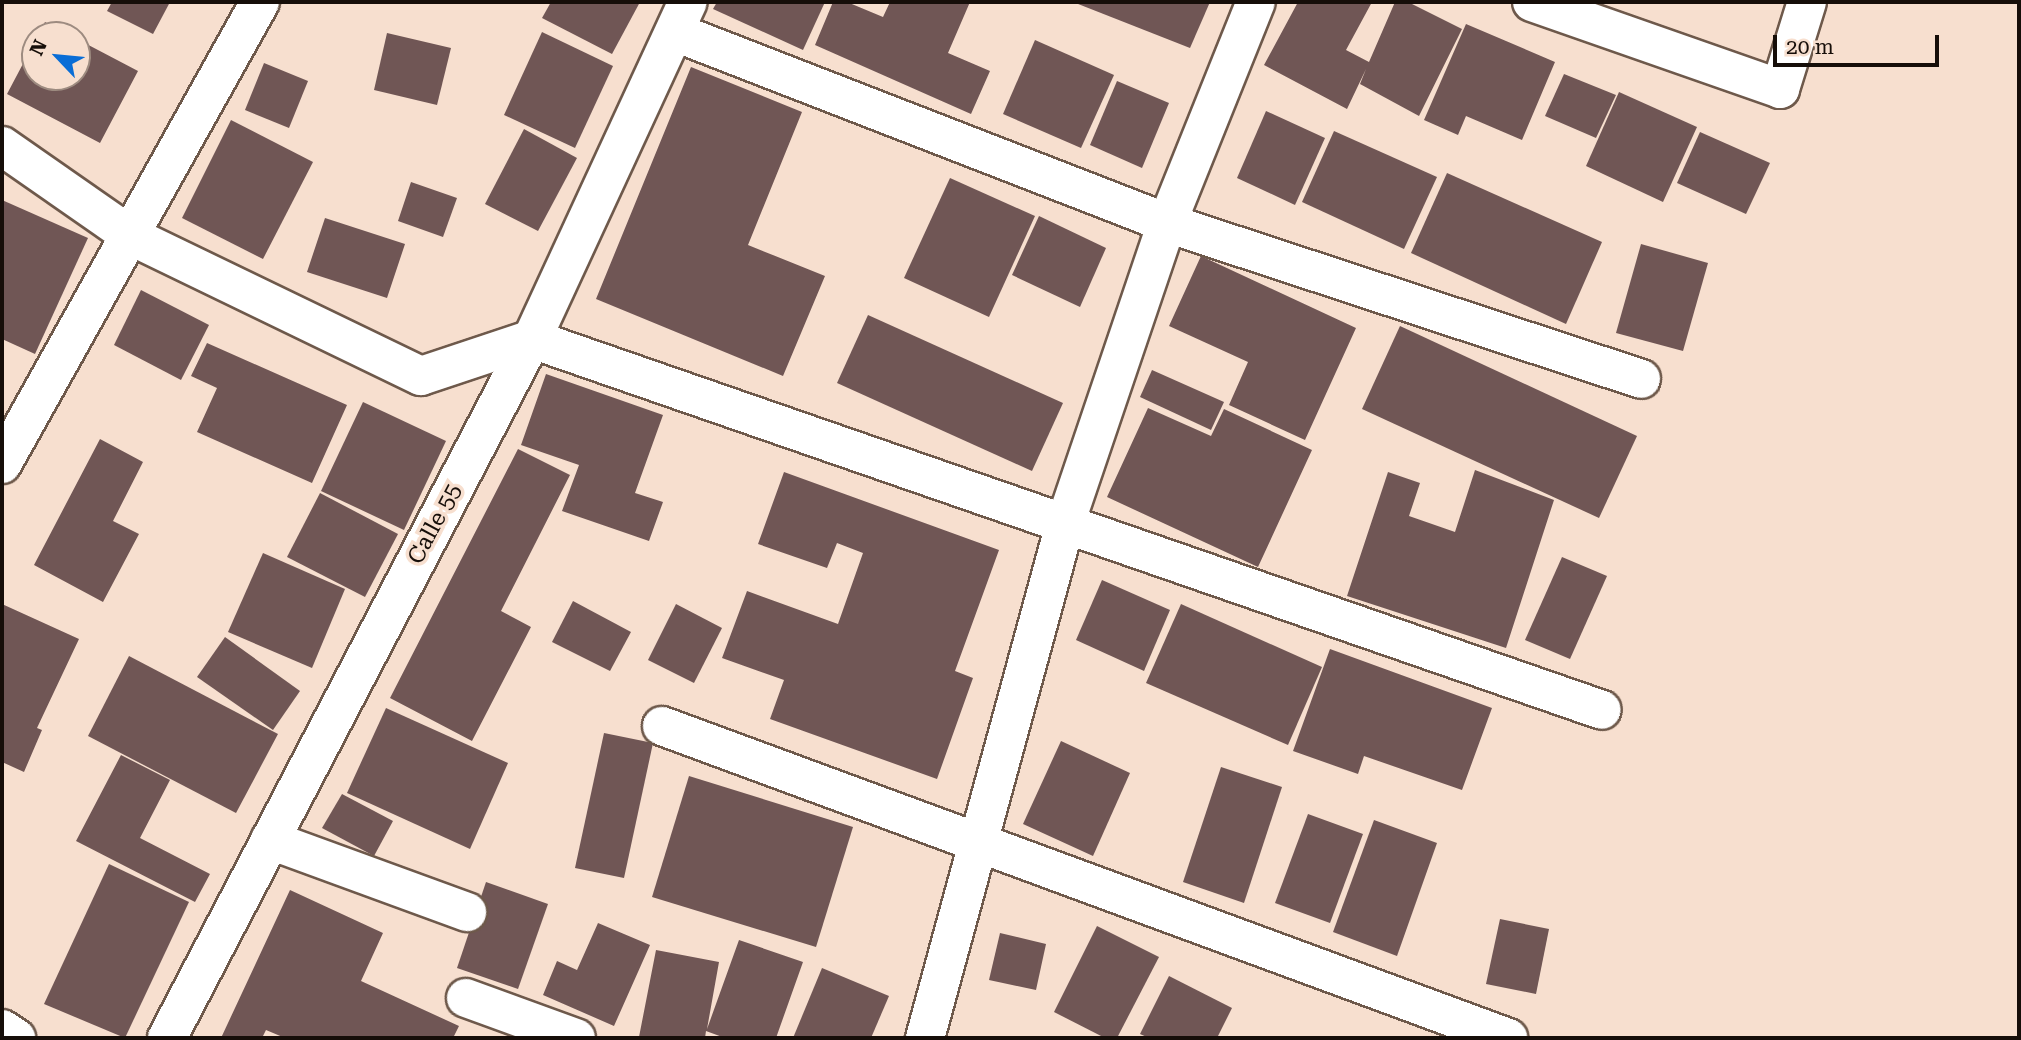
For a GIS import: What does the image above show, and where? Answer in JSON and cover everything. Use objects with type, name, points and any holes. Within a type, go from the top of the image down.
[{"type":"street","points":[[2,464],[260,2]]},
{"type":"street","points":[[925,1038],[1065,524],[1167,223],[1256,2]]},
{"type":"street","points":[[1532,2],[1780,89],[1807,2]]},
{"type":"street","points":[[681,17],[1167,223],[1641,379]]},
{"type":"street","name":"Calle 55","points":[[167,1038],[532,339],[681,17]]},
{"type":"street","points":[[2,146],[131,236],[421,376],[532,339],[1602,710]]},
{"type":"street","points":[[662,726],[1508,1038]]},
{"type":"street","points":[[270,840],[467,912]]},
{"type":"street","points":[[466,998],[576,1038]]},
{"type":"street","points":[[2,1029],[16,1038]]},
{"type":"building","points":[[112,2],[170,2],[153,34],[107,11]]},
{"type":"building","points":[[551,2],[640,2],[612,54],[542,18]]},
{"type":"building","points":[[717,2],[825,2],[803,50],[713,9]]},
{"type":"building","points":[[833,2],[847,2],[883,17],[890,2],[970,2],[948,53],[990,71],[971,114],[815,45]]},
{"type":"building","points":[[1073,2],[1210,2],[1190,48]]},
{"type":"building","points":[[1298,2],[1372,2],[1346,50],[1369,62],[1395,2],[1408,2],[1462,29],[1419,116],[1360,84],[1366,69],[1347,109],[1264,65]]},
{"type":"building","points":[[1466,24],[1555,62],[1522,140],[1466,116],[1458,135],[1424,120]]},
{"type":"building","points":[[542,32],[613,66],[575,148],[504,115]]},
{"type":"building","points":[[387,33],[451,48],[437,105],[374,90]]},
{"type":"building","points":[[1035,40],[1114,75],[1081,148],[1003,114]]},
{"type":"building","points":[[91,46],[138,71],[100,143],[7,94],[21,68],[21,91],[91,91]]},
{"type":"building","points":[[264,63],[308,81],[289,128],[245,110]]},
{"type":"building","points":[[691,67],[802,112],[748,245],[825,276],[783,376],[596,299]]},
{"type":"building","points":[[1564,74],[1616,95],[1596,138],[1545,116]]},
{"type":"building","points":[[1117,81],[1169,103],[1142,168],[1090,145]]},
{"type":"building","points":[[1619,92],[1697,127],[1663,202],[1586,166]]},
{"type":"building","points":[[1266,111],[1325,138],[1295,205],[1237,178]]},
{"type":"building","points":[[231,120],[313,162],[263,259],[182,218]]},
{"type":"building","points":[[524,129],[577,158],[538,231],[485,204]]},
{"type":"building","points":[[1334,131],[1437,177],[1404,249],[1302,202]]},
{"type":"building","points":[[1700,132],[1770,163],[1746,214],[1677,183]]},
{"type":"building","points":[[1447,173],[1602,242],[1566,324],[1411,253]]},
{"type":"building","points":[[950,178],[1035,216],[989,317],[904,278]]},
{"type":"building","points":[[411,182],[457,198],[443,237],[398,221]]},
{"type":"building","points":[[2,200],[88,238],[35,354],[2,339]]},
{"type":"building","points":[[1039,216],[1106,248],[1080,307],[1012,275]]},
{"type":"building","points":[[325,218],[405,244],[387,298],[307,272]]},
{"type":"building","points":[[1641,244],[1708,263],[1683,351],[1616,333]]},
{"type":"building","points":[[1201,256],[1356,328],[1305,440],[1229,405],[1248,362],[1169,326]]},
{"type":"building","points":[[141,290],[209,325],[181,380],[114,345]]},
{"type":"building","points":[[868,315],[1063,403],[1032,471],[837,383]]},
{"type":"building","points":[[1400,326],[1637,436],[1599,518],[1362,409]]},
{"type":"building","points":[[207,343],[347,405],[312,483],[197,432],[217,388],[191,376]]},
{"type":"building","points":[[1152,370],[1224,402],[1211,430],[1140,397]]},
{"type":"building","points":[[546,374],[663,415],[635,493],[663,502],[649,541],[562,511],[579,465],[521,445]]},
{"type":"building","points":[[363,402],[446,441],[404,530],[321,491]]},
{"type":"building","points":[[1148,408],[1211,436],[1224,409],[1312,450],[1258,567],[1107,497]]},
{"type":"building","points":[[100,439],[143,462],[113,521],[139,534],[103,602],[34,565]]},
{"type":"building","points":[[518,449],[570,475],[501,611],[531,627],[472,741],[390,698]]},
{"type":"building","points":[[1475,470],[1554,500],[1506,648],[1347,596],[1388,472],[1420,483],[1409,516],[1455,532]]},
{"type":"building","points":[[784,472],[999,550],[955,671],[973,678],[937,779],[770,719],[784,680],[722,658],[747,591],[838,624],[863,553],[837,543],[827,568],[758,544]]},
{"type":"building","points":[[320,493],[398,534],[365,597],[287,557]]},
{"type":"building","points":[[263,553],[345,589],[312,668],[228,632]]},
{"type":"building","points":[[1562,557],[1607,576],[1570,659],[1525,640]]},
{"type":"building","points":[[1102,580],[1170,610],[1144,671],[1076,640]]},
{"type":"building","points":[[573,601],[631,632],[610,671],[552,642]]},
{"type":"building","points":[[2,604],[79,639],[37,728],[42,730],[24,772],[2,762]]},
{"type":"building","points":[[676,604],[722,628],[694,683],[648,660]]},
{"type":"building","points":[[1181,604],[1322,667],[1288,745],[1146,683]]},
{"type":"building","points":[[225,637],[300,691],[273,730],[197,677]]},
{"type":"building","points":[[1330,649],[1492,708],[1462,790],[1364,756],[1358,774],[1293,751]]},
{"type":"building","points":[[129,656],[278,734],[236,813],[88,736]]},
{"type":"building","points":[[386,708],[508,763],[470,849],[347,793]]},
{"type":"building","points":[[604,733],[653,743],[624,878],[575,868]]},
{"type":"building","points":[[1061,741],[1130,773],[1093,856],[1023,824]]},
{"type":"building","points":[[121,755],[170,780],[140,838],[210,874],[195,902],[76,841]]},
{"type":"building","points":[[1221,767],[1282,787],[1244,903],[1183,882]]},
{"type":"building","points":[[689,776],[853,827],[816,947],[652,897]]},
{"type":"building","points":[[342,794],[393,821],[374,856],[322,828]]},
{"type":"building","points":[[1308,814],[1363,834],[1330,923],[1275,903]]},
{"type":"building","points":[[1374,820],[1437,843],[1397,956],[1333,932]]},
{"type":"building","points":[[109,864],[189,902],[125,1038],[44,1004]]},
{"type":"building","points":[[486,882],[548,904],[518,989],[457,968]]},
{"type":"building","points":[[290,890],[383,933],[361,981],[459,1026],[453,1038],[285,1038],[266,1030],[262,1038],[221,1038]]},
{"type":"building","points":[[1500,919],[1549,929],[1536,994],[1486,984]]},
{"type":"building","points":[[598,923],[650,945],[614,1026],[543,995],[557,961],[577,970]]},
{"type":"building","points":[[1097,926],[1159,957],[1117,1038],[1105,1038],[1054,1012]]},
{"type":"building","points":[[1000,933],[1046,944],[1036,990],[989,980]]},
{"type":"building","points":[[739,940],[803,962],[776,1038],[725,1038],[706,1031],[705,1038],[639,1037],[656,950],[719,962],[707,1029]]},
{"type":"building","points":[[822,968],[889,996],[871,1038],[793,1038]]},
{"type":"building","points":[[1169,976],[1232,1008],[1217,1038],[1149,1038],[1140,1034]]}]
